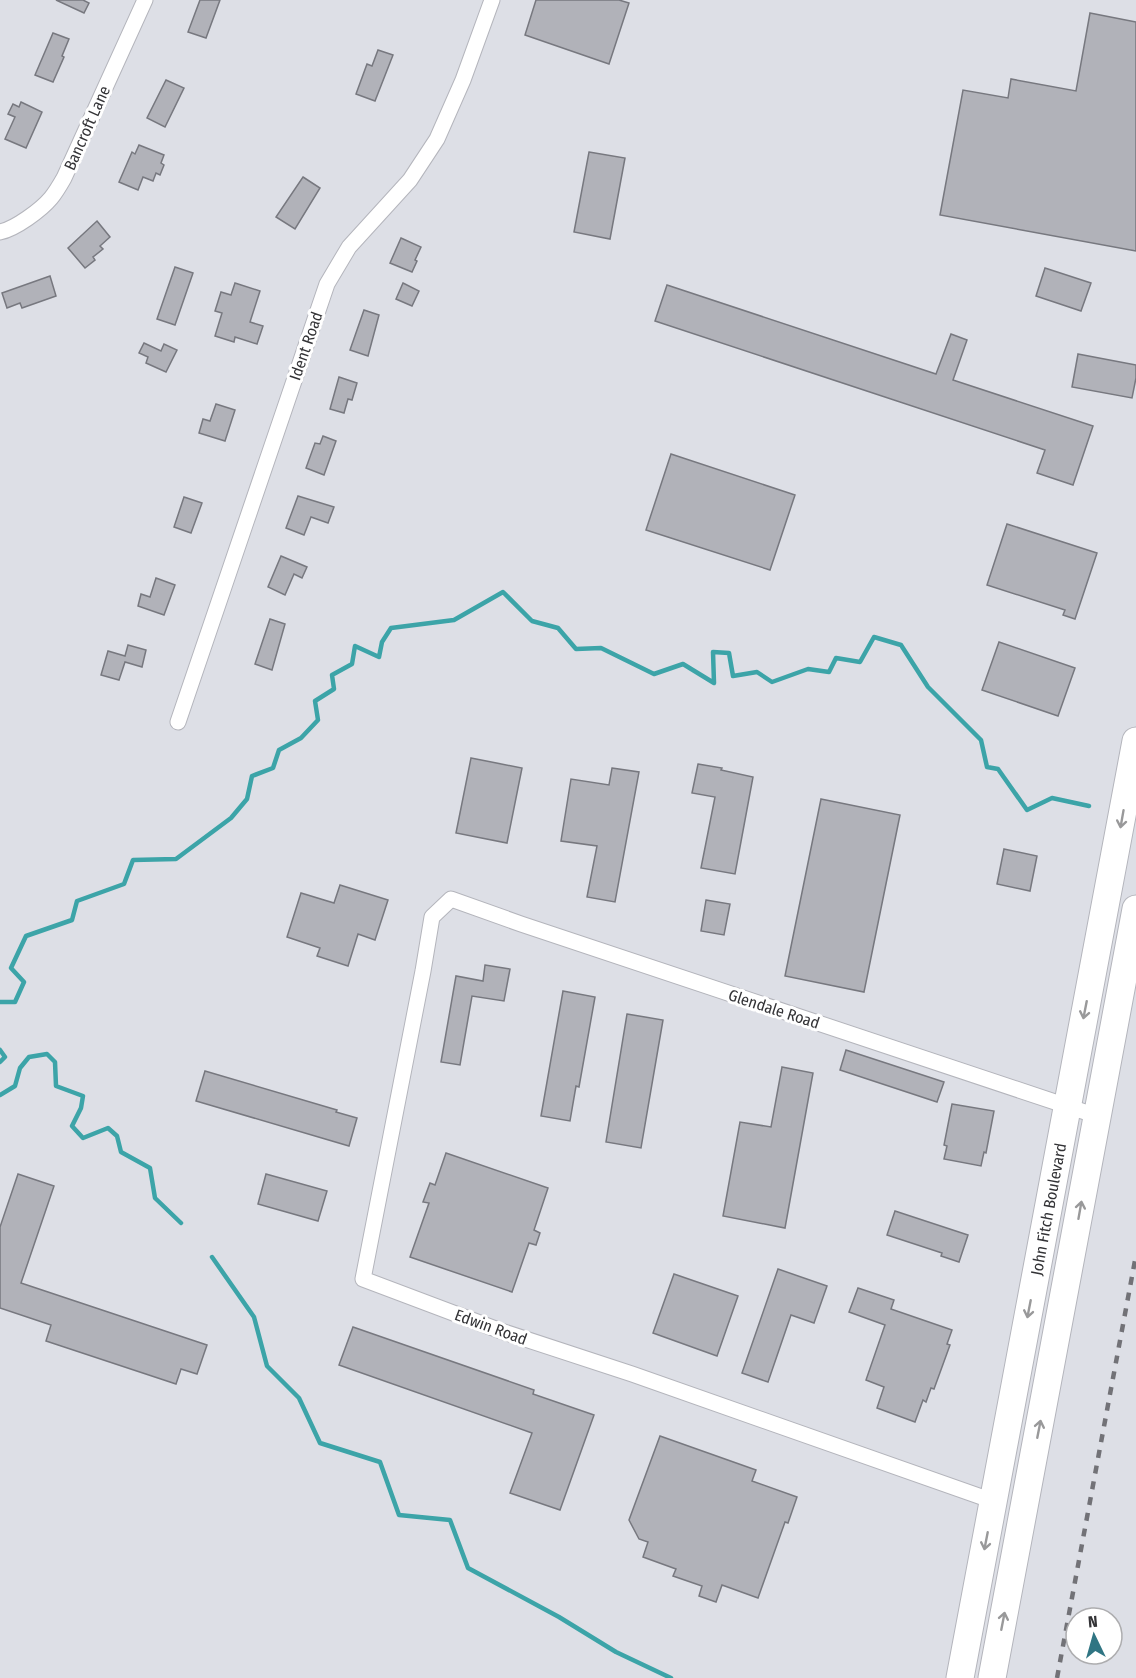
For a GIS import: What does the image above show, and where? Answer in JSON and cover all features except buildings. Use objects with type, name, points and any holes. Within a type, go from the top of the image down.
[{"type":"highway","name":"John Fitch Boulevard","points":[[960,1678],[1136,741]]},
{"type":"highway","name":"John Fitch Boulevard","points":[[992,1678],[1136,909]]},
{"type":"street","name":"Bancroft Lane","points":[[0,232],[26,219],[50,200],[64,178],[145,0]]},
{"type":"street","name":"Ident Road","points":[[178,722],[327,284],[349,247],[410,180],[438,139],[463,80],[492,0]]},
{"type":"street","name":"Glendale Road","points":[[451,899],[1097,1116]]},
{"type":"street","name":"Edwin Road","points":[[451,899],[432,917],[363,1279],[501,1331],[632,1374],[993,1501]]},
{"type":"waterway","points":[[0,1002],[15,1002],[24,982],[11,968],[26,936],[72,920],[77,901],[124,884],[133,860],[176,859],[231,818],[247,799],[252,776],[273,768],[279,750],[301,738],[318,720],[315,701],[334,689],[332,675],[352,664],[355,646],[379,657],[382,642],[391,628],[454,620],[503,592],[532,621],[558,628],[576,649],[601,648],[654,674],[683,664],[714,683],[713,652],[729,653],[733,676],[757,672],[772,682],[808,669],[829,672],[836,658],[860,662],[874,637],[901,645],[928,687],[981,740],[987,767],[998,769],[1027,810],[1052,798],[1089,806]]},
{"type":"waterway","points":[[0,1050],[5,1057],[0,1062]]},
{"type":"waterway","points":[[0,1095],[15,1086],[20,1068],[29,1057],[47,1054],[55,1062],[56,1086],[83,1096],[81,1108],[72,1126],[83,1138],[108,1128],[117,1136],[121,1152],[150,1168],[155,1198],[181,1223]]},
{"type":"waterway","points":[[212,1257],[254,1317],[267,1366],[299,1398],[320,1443],[380,1462],[399,1515],[450,1520],[468,1568],[559,1617],[616,1652],[671,1678]]},
{"type":"railway","points":[[1057,1678],[1136,1255]]}]
